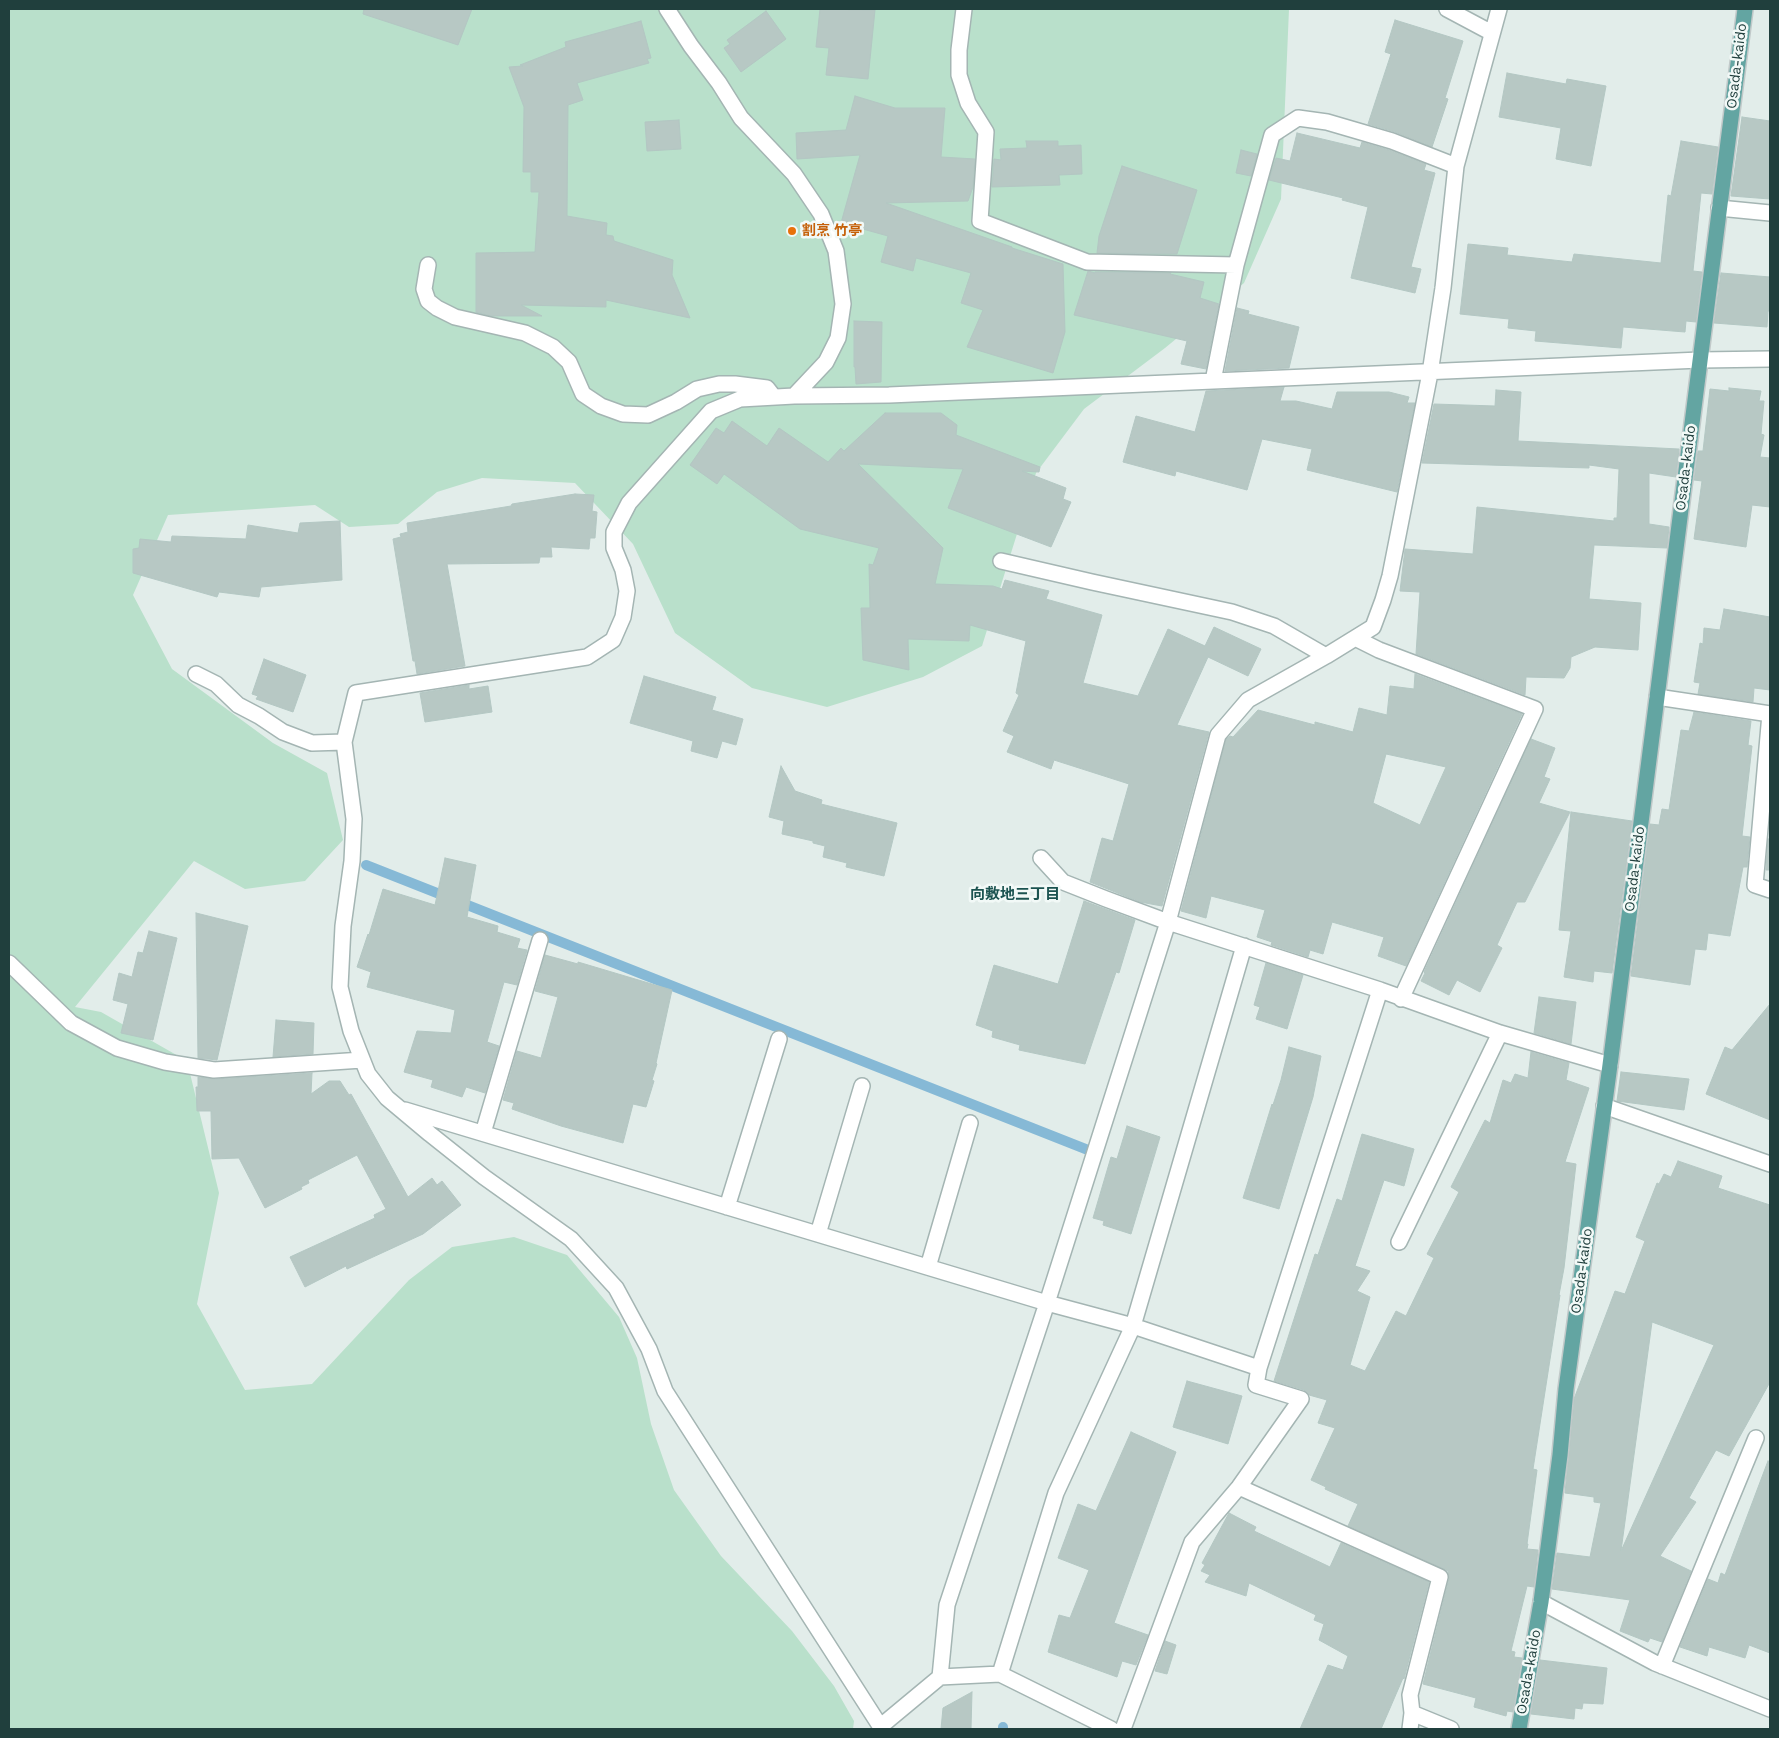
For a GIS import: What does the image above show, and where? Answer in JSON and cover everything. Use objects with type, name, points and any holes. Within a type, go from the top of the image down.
[{"type":"main road","name":"Osada-kaido","points":[[1519,1729],[1542,1602],[1566,1389],[1610,1065],[1745,9]]},
{"type":"street","points":[[667,9],[690,46],[719,83],[741,118],[794,174],[822,214],[836,251],[843,304],[838,338],[826,362],[794,396]]},
{"type":"street","points":[[964,9],[959,50],[959,75],[968,103],[986,132],[980,221],[1087,262],[1236,265]]},
{"type":"street","points":[[1448,9],[1492,33]]},
{"type":"street","points":[[940,1677],[947,1605],[1168,922],[1218,735],[1248,700],[1373,627],[1390,576],[1430,373],[1443,288],[1456,166],[1499,9]]},
{"type":"street","points":[[1213,380],[1236,265],[1272,135],[1298,118],[1327,122],[1392,141],[1456,166]]},
{"type":"street","points":[[1719,208],[1770,213]]},
{"type":"street","points":[[428,265],[424,288],[428,301],[455,317],[525,333],[553,347],[568,362],[583,394],[601,406],[623,414],[648,415],[676,402],[697,389],[735,384],[766,388],[774,396]]},
{"type":"street","points":[[1111,1729],[1000,1674],[940,1677],[881,1728],[665,1391],[649,1349],[616,1288],[572,1239],[484,1177],[387,1098],[368,1074],[351,1031],[340,988],[343,926],[352,861],[354,818],[344,742],[356,693],[587,657],[613,640],[623,617],[627,591],[623,570],[614,548],[614,532],[629,503],[712,411],[740,399],[774,396],[889,395],[1700,360],[1770,359]]},
{"type":"street","points":[[1001,561],[1232,612],[1274,626],[1326,656]]},
{"type":"street","points":[[1355,638],[1379,650],[1535,709],[1401,999]]},
{"type":"street","points":[[196,674],[216,684],[238,705],[283,732],[312,744],[344,742]]},
{"type":"street","points":[[1657,697],[1770,714],[1755,885],[1770,890]]},
{"type":"street","points":[[1041,858],[1063,882],[1168,922],[1380,990],[1500,1033],[1610,1065]]},
{"type":"street","points":[[483,1133],[540,940]]},
{"type":"street","points":[[1000,1674],[1056,1493],[1133,1326],[1244,946]]},
{"type":"street","points":[[9,963],[71,1023],[117,1048],[165,1062],[214,1070],[362,1060]]},
{"type":"street","points":[[1123,1729],[1192,1542],[1239,1487],[1302,1399],[1256,1385],[1259,1368],[1380,990]]},
{"type":"street","points":[[1399,1242],[1500,1033]]},
{"type":"street","points":[[727,1207],[778,1040]]},
{"type":"street","points":[[818,1234],[862,1086]]},
{"type":"street","points":[[1604,1106],[1770,1164]]},
{"type":"street","points":[[399,1108],[1046,1303],[1133,1326],[1259,1368]]},
{"type":"street","points":[[928,1267],[970,1123]]},
{"type":"street","points":[[1662,1666],[1756,1438]]},
{"type":"street","points":[[1239,1487],[1440,1577],[1410,1695],[1412,1712],[1410,1729]]},
{"type":"street","points":[[1542,1602],[1662,1666],[1770,1709]]},
{"type":"street","points":[[1412,1712],[1451,1729]]},
{"type":"green space","points":[[9,9],[1289,9],[1281,199],[1244,283],[1165,348],[1084,409],[1036,473],[982,646],[923,677],[827,707],[752,688],[675,633],[633,544],[575,483],[482,478],[437,492],[398,524],[349,527],[315,505],[168,515],[133,595],[172,669],[273,743],[327,773],[343,840],[305,881],[245,889],[194,861],[75,1007],[101,1012],[187,1061],[219,1193],[197,1304],[245,1390],[312,1384],[409,1280],[452,1247],[514,1237],[567,1255],[619,1317],[637,1358],[651,1424],[674,1490],[721,1556],[792,1631],[834,1686],[854,1721],[853,1729],[9,1729]]},
{"type":"building","points":[[364,9],[472,9],[458,45],[363,14]]},
{"type":"building","points":[[820,9],[875,10],[868,79],[826,75],[829,48],[816,47]]},
{"type":"building","points":[[766,11],[786,39],[741,72],[724,48],[730,44],[727,40]]},
{"type":"building","points":[[1395,20],[1463,41],[1445,98],[1448,99],[1432,147],[1395,132],[1368,124],[1391,54],[1385,52]]},
{"type":"building","points":[[641,21],[651,58],[647,59],[649,63],[577,83],[583,100],[568,105],[567,216],[607,223],[606,235],[613,236],[614,241],[673,260],[672,275],[690,318],[606,300],[606,307],[521,305],[542,316],[491,316],[476,312],[476,253],[535,252],[539,192],[531,192],[531,172],[523,172],[524,107],[509,67],[523,66],[520,65],[566,47],[565,42]]},
{"type":"building","points":[[1507,73],[1566,84],[1567,79],[1606,86],[1591,166],[1556,159],[1561,128],[1499,117]]},
{"type":"building","points":[[855,96],[895,108],[945,108],[941,157],[975,159],[973,187],[968,201],[886,203],[1063,264],[1065,332],[1053,373],[967,347],[983,310],[961,303],[971,273],[916,258],[913,271],[881,262],[888,236],[841,223],[860,155],[797,159],[796,133],[846,130]]},
{"type":"building","points":[[1742,117],[1770,121],[1770,199],[1731,196]]},
{"type":"building","points":[[679,120],[681,149],[647,151],[645,122]]},
{"type":"building","points":[[1297,133],[1360,148],[1362,142],[1426,164],[1424,170],[1435,173],[1411,267],[1421,269],[1415,293],[1351,278],[1368,207],[1342,200],[1343,198],[1269,180],[1276,158],[1290,161]]},
{"type":"building","points":[[1026,141],[1058,141],[1058,146],[1081,145],[1082,174],[1059,175],[1060,185],[992,187],[994,159],[1001,160],[1000,149],[1027,148]]},
{"type":"building","points":[[1681,141],[1718,147],[1712,194],[1701,193],[1693,271],[1702,272],[1696,322],[1686,321],[1685,332],[1623,327],[1621,348],[1535,341],[1536,331],[1508,328],[1509,319],[1460,314],[1468,244],[1508,248],[1507,255],[1572,262],[1574,254],[1661,263],[1668,195],[1671,196]]},
{"type":"building","points":[[1241,150],[1257,154],[1251,176],[1236,173]]},
{"type":"building","points":[[1122,166],[1197,190],[1177,254],[1097,253],[1099,236]]},
{"type":"building","points":[[1088,271],[1095,273],[1171,273],[1204,282],[1200,298],[1219,304],[1206,369],[1181,364],[1187,341],[1074,315]]},
{"type":"building","points":[[1721,273],[1770,277],[1770,311],[1768,311],[1767,327],[1714,323]]},
{"type":"building","points":[[1237,308],[1249,311],[1248,314],[1299,327],[1289,368],[1225,371]]},
{"type":"building","points":[[854,321],[882,322],[881,382],[856,384]]},
{"type":"building","points":[[1284,387],[1280,401],[1296,401],[1332,409],[1337,392],[1389,392],[1409,397],[1407,403],[1415,403],[1397,492],[1307,470],[1312,449],[1262,439],[1247,490],[1176,471],[1175,476],[1123,462],[1136,416],[1195,432],[1206,391]]},
{"type":"building","points":[[1729,388],[1761,391],[1759,401],[1764,401],[1761,434],[1764,435],[1760,457],[1770,458],[1770,507],[1752,505],[1746,547],[1694,539],[1702,481],[1694,480],[1698,451],[1703,451],[1710,389],[1729,391]]},
{"type":"building","points":[[1496,390],[1521,392],[1518,441],[1679,449],[1676,477],[1649,473],[1649,524],[1669,527],[1667,548],[1594,545],[1589,599],[1641,603],[1638,650],[1595,647],[1571,657],[1570,668],[1564,678],[1526,677],[1525,695],[1416,654],[1420,592],[1400,591],[1405,549],[1473,554],[1477,507],[1614,521],[1614,518],[1617,518],[1619,469],[1589,465],[1589,468],[1422,463],[1434,404],[1495,406]]},
{"type":"building","points":[[885,413],[941,413],[957,425],[956,435],[1040,467],[1039,472],[1022,471],[1066,488],[1063,499],[1071,502],[1051,547],[948,508],[963,469],[858,464],[943,548],[935,584],[993,586],[1002,589],[1005,580],[1049,591],[1046,599],[1102,615],[1083,683],[1138,696],[1168,629],[1205,646],[1214,627],[1261,649],[1248,676],[1208,657],[1177,725],[1209,732],[1162,906],[1140,902],[1090,882],[1102,838],[1113,841],[1129,784],[1054,760],[1051,769],[1007,752],[1014,736],[1003,731],[1019,695],[1016,693],[1026,641],[970,625],[969,641],[908,639],[909,670],[863,660],[861,608],[870,608],[869,564],[873,565],[879,548],[800,529],[724,474],[717,484],[690,465],[716,428],[724,433],[732,421],[767,446],[779,428],[828,462],[841,448],[844,451]]},
{"type":"building","points":[[575,494],[594,495],[592,511],[597,512],[595,538],[590,538],[589,549],[551,547],[552,557],[540,557],[539,563],[447,564],[465,666],[417,674],[415,661],[413,661],[393,539],[401,537],[400,534],[408,532],[407,523]]},
{"type":"building","points":[[340,521],[342,580],[261,587],[259,597],[219,592],[217,597],[133,573],[133,549],[139,548],[140,539],[171,542],[172,536],[246,539],[248,525],[298,533],[300,523]]},
{"type":"building","points":[[1724,609],[1770,617],[1770,690],[1754,688],[1753,702],[1698,694],[1700,683],[1694,682],[1700,643],[1703,644],[1704,628],[1720,630]]},
{"type":"building","points":[[264,659],[306,675],[293,712],[256,699],[258,696],[252,694]]},
{"type":"building","points":[[1415,674],[1522,714],[1406,966],[1378,956],[1384,937],[1332,922],[1323,954],[1310,950],[1308,957],[1271,945],[1272,942],[1257,937],[1265,910],[1211,896],[1206,918],[1181,911],[1226,739],[1230,736],[1233,737],[1258,710],[1315,725],[1315,722],[1353,732],[1359,708],[1387,715],[1390,686],[1414,689]],"holes":[[[1386,754],[1446,767],[1420,825],[1373,803]]]},
{"type":"building","points":[[644,676],[716,697],[712,710],[743,719],[736,745],[722,741],[717,758],[691,751],[693,741],[630,723]]},
{"type":"building","points":[[469,685],[469,689],[488,686],[492,712],[425,722],[420,693]]},
{"type":"building","points":[[1694,712],[1751,721],[1748,745],[1752,746],[1742,836],[1750,837],[1747,867],[1743,867],[1730,936],[1708,933],[1706,950],[1695,949],[1690,985],[1631,976],[1650,824],[1659,825],[1662,809],[1669,810],[1681,730],[1689,731]]},
{"type":"building","points":[[1531,739],[1555,748],[1544,777],[1550,779],[1539,803],[1570,812],[1525,902],[1517,902],[1497,945],[1502,948],[1480,992],[1457,980],[1449,995],[1421,981]]},
{"type":"building","points":[[781,766],[795,791],[822,800],[821,804],[897,823],[884,876],[846,867],[847,863],[823,857],[825,846],[813,843],[813,841],[782,834],[784,821],[769,817]]},
{"type":"building","points":[[1571,812],[1632,821],[1612,973],[1594,971],[1593,982],[1564,977],[1571,931],[1559,930]]},
{"type":"building","points":[[1768,839],[1770,839],[1770,870],[1766,870]]},
{"type":"building","points":[[445,858],[476,865],[467,917],[498,926],[497,932],[520,939],[517,948],[527,950],[517,985],[504,982],[487,1042],[499,1046],[485,1093],[466,1087],[462,1097],[431,1087],[433,1080],[404,1072],[417,1031],[451,1033],[455,1010],[367,987],[371,972],[357,967],[383,889],[435,905]]},
{"type":"building","points":[[1084,901],[1135,920],[1119,973],[1116,972],[1085,1064],[1019,1050],[1020,1045],[992,1037],[993,1031],[976,1025],[994,965],[1058,984]]},
{"type":"building","points":[[196,913],[248,926],[217,1060],[198,1058]]},
{"type":"building","points":[[149,931],[177,938],[153,1040],[121,1033],[128,1004],[113,1000],[119,973],[132,977],[138,952],[143,953]]},
{"type":"building","points":[[545,955],[578,964],[578,962],[672,990],[652,1080],[654,1081],[646,1107],[633,1104],[623,1143],[561,1126],[512,1109],[514,1103],[503,1100],[517,1051],[541,1058],[558,997],[535,991]]},
{"type":"building","points":[[1266,963],[1303,975],[1287,1029],[1256,1019],[1260,1007],[1254,1005]]},
{"type":"building","points":[[1539,997],[1576,1002],[1571,1044],[1534,1033]]},
{"type":"building","points":[[1770,1004],[1770,1120],[1706,1094],[1725,1047],[1732,1050]]},
{"type":"building","points":[[276,1020],[314,1023],[313,1054],[273,1057]]},
{"type":"building","points":[[1289,1047],[1321,1056],[1313,1097],[1279,1209],[1243,1198],[1281,1080]]},
{"type":"building","points":[[1531,1052],[1569,1063],[1566,1080],[1589,1088],[1565,1162],[1576,1164],[1564,1268],[1533,1469],[1537,1470],[1527,1544],[1527,1549],[1538,1550],[1534,1587],[1527,1586],[1511,1651],[1515,1652],[1514,1657],[1522,1658],[1513,1712],[1507,1711],[1506,1716],[1474,1707],[1476,1698],[1423,1684],[1449,1579],[1448,1571],[1348,1526],[1358,1504],[1325,1489],[1326,1487],[1311,1480],[1335,1428],[1318,1423],[1327,1400],[1309,1395],[1304,1390],[1274,1381],[1315,1254],[1318,1255],[1337,1199],[1342,1201],[1362,1134],[1414,1149],[1404,1186],[1384,1180],[1355,1266],[1370,1271],[1357,1291],[1370,1297],[1350,1365],[1365,1371],[1396,1311],[1406,1316],[1434,1258],[1427,1254],[1459,1192],[1451,1187],[1485,1120],[1490,1123],[1503,1080],[1511,1083],[1515,1074],[1528,1078]]},
{"type":"building","points":[[1621,1072],[1689,1079],[1684,1110],[1617,1101]]},
{"type":"building","points":[[312,1073],[311,1094],[329,1081],[340,1081],[349,1095],[351,1094],[408,1197],[432,1178],[437,1185],[442,1181],[461,1205],[423,1234],[347,1269],[346,1266],[305,1287],[290,1257],[375,1218],[374,1215],[386,1209],[357,1155],[308,1180],[309,1183],[301,1187],[302,1189],[265,1208],[239,1158],[212,1159],[211,1111],[197,1111],[196,1087],[198,1087],[198,1077],[215,1079]]},
{"type":"building","points":[[1127,1126],[1160,1137],[1131,1234],[1103,1225],[1104,1221],[1093,1218],[1111,1157],[1117,1159]]},
{"type":"building","points":[[1678,1161],[1722,1176],[1718,1188],[1770,1205],[1770,1382],[1729,1456],[1716,1450],[1689,1498],[1696,1502],[1660,1556],[1691,1571],[1662,1642],[1650,1638],[1648,1642],[1620,1631],[1630,1600],[1552,1589],[1557,1553],[1590,1557],[1601,1503],[1594,1502],[1594,1497],[1565,1493],[1574,1399],[1615,1291],[1625,1294],[1645,1241],[1636,1237],[1657,1183],[1659,1184],[1664,1174],[1671,1177]],"holes":[[[1652,1322],[1714,1345],[1621,1551]]]},
{"type":"building","points":[[1187,1381],[1242,1396],[1228,1444],[1173,1427]]},
{"type":"building","points":[[1131,1432],[1176,1452],[1114,1623],[1148,1635],[1136,1665],[1122,1661],[1117,1677],[1048,1652],[1059,1615],[1070,1618],[1089,1570],[1058,1558],[1078,1504],[1096,1511]]},
{"type":"building","points":[[1768,1461],[1770,1462],[1770,1653],[1749,1645],[1745,1658],[1709,1647],[1707,1656],[1680,1647],[1708,1579],[1718,1583],[1721,1573],[1725,1575]]},
{"type":"building","points":[[1229,1513],[1256,1527],[1254,1531],[1330,1567],[1341,1543],[1429,1582],[1404,1679],[1381,1729],[1300,1729],[1328,1665],[1343,1670],[1348,1656],[1319,1640],[1324,1624],[1314,1620],[1316,1615],[1249,1583],[1246,1596],[1205,1582],[1210,1575],[1201,1571],[1205,1565],[1202,1563]]},
{"type":"building","points":[[1165,1641],[1176,1645],[1167,1674],[1155,1671]]},
{"type":"building","points":[[1540,1660],[1607,1668],[1603,1704],[1583,1703],[1582,1709],[1575,1708],[1574,1719],[1531,1714]]},
{"type":"building","points":[[972,1692],[971,1729],[941,1729],[943,1708]]},
{"type":"waterway","points":[[366,865],[1088,1150]]},
{"type":"place","name":"割烹 竹亭","points":[[792,231]]},
{"type":"district","name":"向敷地三丁目","points":[[1015,895]]}]
